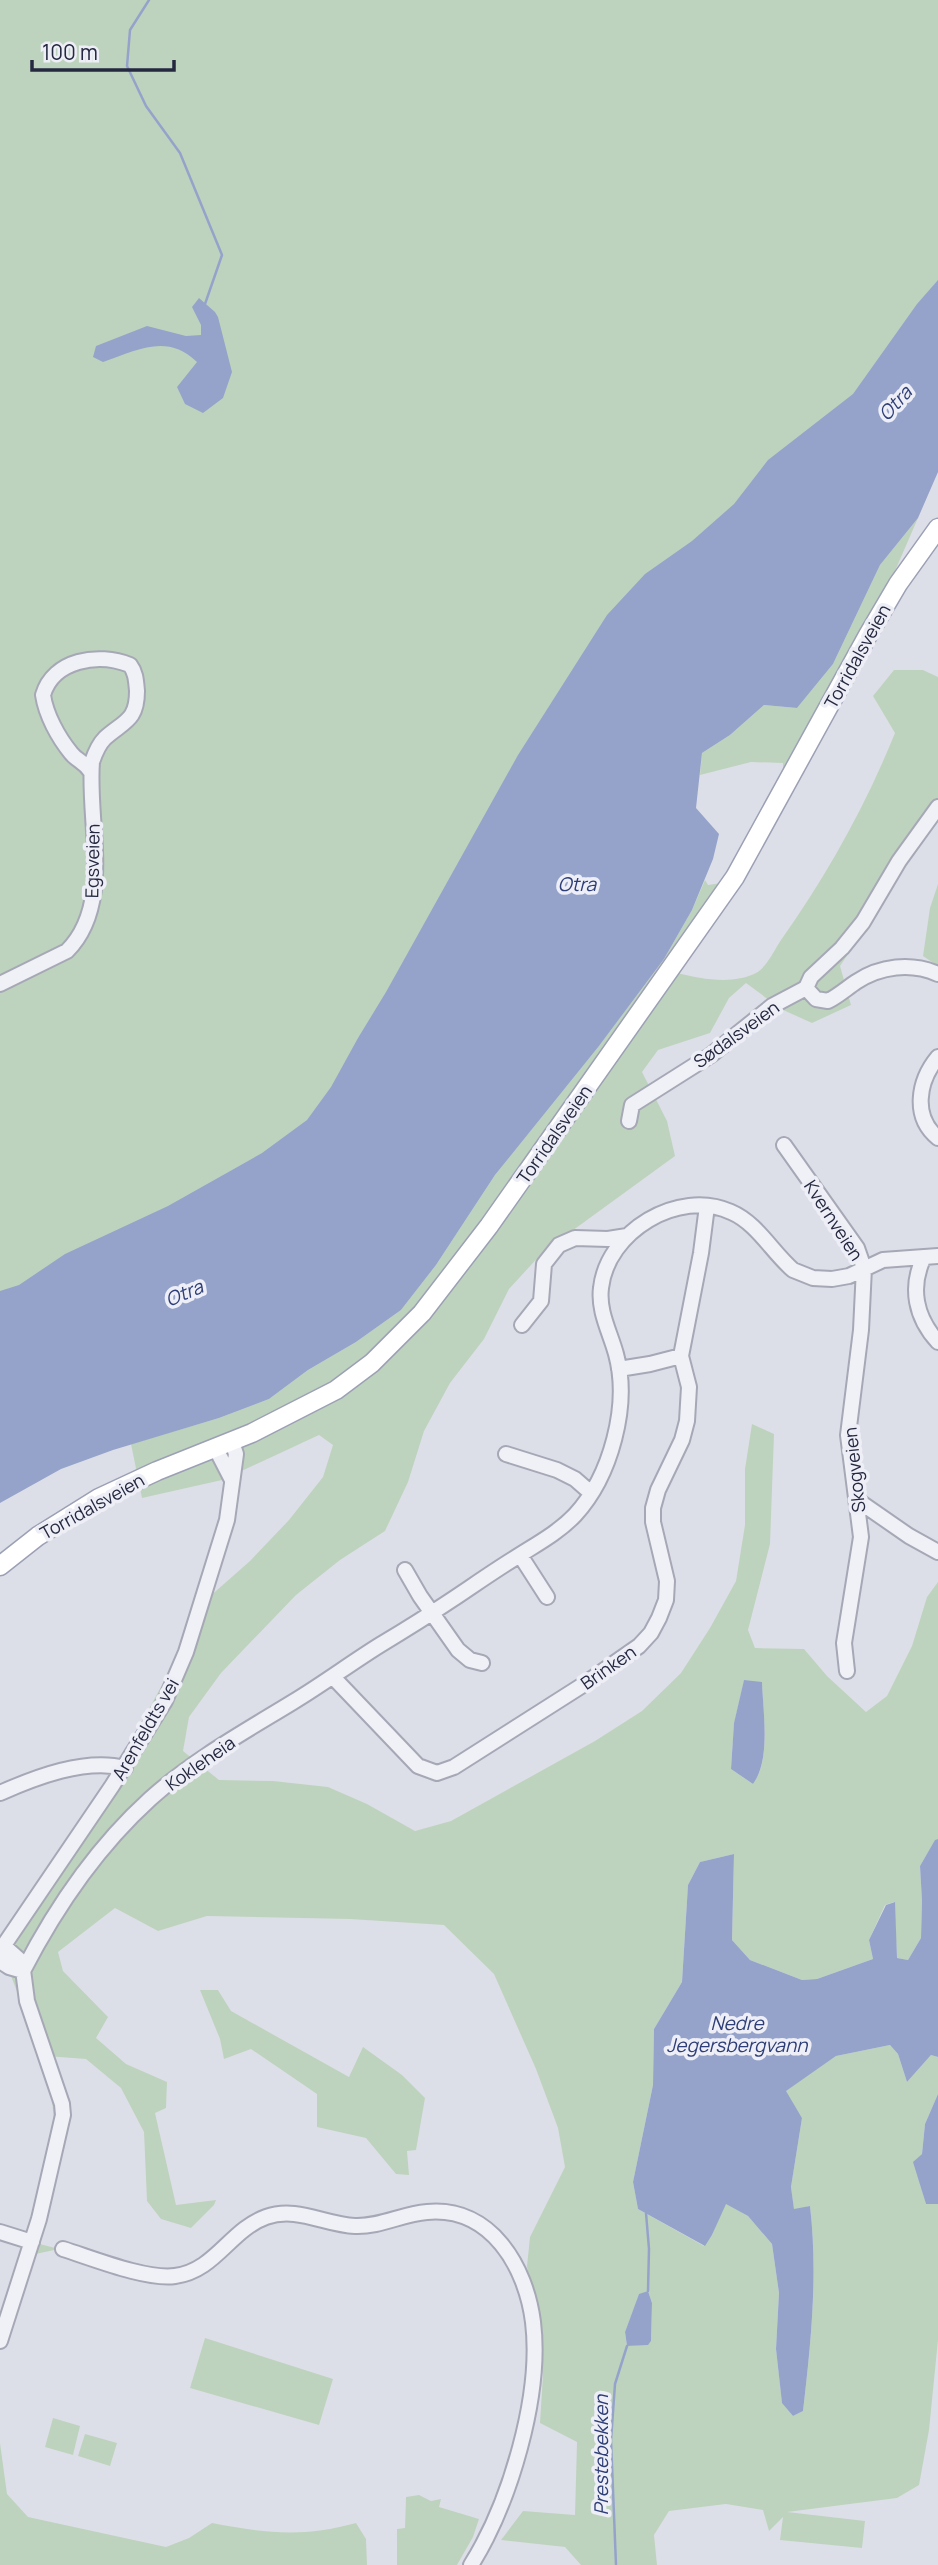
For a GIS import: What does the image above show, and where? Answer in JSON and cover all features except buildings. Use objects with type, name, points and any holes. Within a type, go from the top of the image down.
[{"type":"main road","name":"Torridalsveien","points":[[0,1566],[38,1536],[99,1498],[292,1415],[353,1378],[413,1322],[460,1266],[735,877],[868,635],[898,584],[938,528]]},
{"type":"street","name":"Egsveien","points":[[0,985],[67,951],[89,921],[95,880],[91,772],[97,749],[105,738],[128,721],[135,712],[136,678],[130,665],[120,661],[100,659],[73,664],[52,676],[43,695],[51,719],[72,755],[85,762],[91,772]]},
{"type":"street","name":"Sødalsveien","points":[[629,1121],[632,1105],[645,1094],[711,1055],[772,1006],[806,988],[811,976],[842,948],[859,928],[899,861],[938,807]]},
{"type":"street","points":[[806,988],[816,999],[828,1001],[863,978],[883,970],[914,968],[938,974]]},
{"type":"street","points":[[938,1058],[924,1079],[921,1102],[926,1125],[938,1138]]},
{"type":"street","name":"Kvernveien","points":[[784,1144],[857,1248],[864,1268],[892,1258],[931,1257]]},
{"type":"street","name":"Kokleheia","points":[[23,1971],[59,1908],[93,1859],[151,1798],[197,1762],[333,1677],[569,1521],[591,1493],[610,1458],[613,1445],[618,1418],[619,1369],[600,1297],[607,1263],[627,1236],[646,1222],[670,1210],[707,1206],[722,1208],[744,1218],[785,1263],[803,1276],[822,1280],[841,1278],[864,1268]]},
{"type":"street","name":"Brinken","points":[[333,1677],[418,1766],[437,1773],[454,1767],[639,1646],[655,1626],[666,1600],[665,1572],[653,1522],[653,1508],[687,1422],[689,1387],[681,1356],[701,1253],[707,1206]]},
{"type":"street","name":"Kokleheia","points":[[522,1325],[541,1301],[544,1264],[559,1245],[575,1238],[608,1240],[627,1236]]},
{"type":"street","points":[[931,1257],[916,1287],[916,1306],[925,1326],[938,1342]]},
{"type":"street","name":"Skogveien","points":[[848,1671],[844,1643],[861,1537],[850,1462],[848,1423],[861,1330],[864,1268]]},
{"type":"street","points":[[619,1369],[681,1356]]},
{"type":"street","name":"Arenfeldts vei","points":[[2,1949],[125,1768],[166,1701],[186,1652],[227,1520],[232,1480],[224,1445]]},
{"type":"street","points":[[506,1454],[557,1470],[575,1479],[591,1493]]},
{"type":"street","points":[[857,1500],[909,1536],[938,1552]]},
{"type":"street","points":[[520,1555],[547,1597]]},
{"type":"street","points":[[405,1570],[458,1650],[470,1660],[482,1663]]},
{"type":"street","points":[[0,1793],[32,1780],[84,1767],[103,1764],[125,1768]]},
{"type":"street","points":[[0,2341],[32,2242],[55,2157],[63,2115],[62,2104],[27,2001],[22,1962],[2,1949]]},
{"type":"street","points":[[0,1961],[9,1968],[23,1971]]},
{"type":"street","points":[[63,2249],[139,2272],[173,2277],[208,2264],[244,2229],[276,2214],[295,2214],[348,2226],[360,2226],[438,2211],[462,2217],[483,2227],[511,2255],[523,2277],[531,2312],[534,2351],[529,2401],[513,2471],[498,2512],[471,2565]]},
{"type":"street","points":[[0,2232],[32,2242]]},
{"type":"green space","points":[[0,0],[938,0],[938,347],[358,1133],[0,1370]]},
{"type":"green space","points":[[918,518],[868,633],[753,848],[680,960],[677,973],[727,980],[747,977],[763,967],[814,891],[844,840],[895,733],[873,696],[894,670],[923,670],[938,677],[938,819],[933,818],[902,860],[874,915],[840,966],[851,1005],[812,1023],[781,1009],[746,983],[729,998],[710,1033],[658,1050],[642,1072],[667,1121],[675,1156],[543,1252],[509,1289],[484,1339],[450,1383],[424,1431],[408,1482],[385,1531],[340,1560],[296,1595],[221,1673],[189,1717],[183,1751],[219,1780],[273,1781],[328,1787],[367,1804],[415,1831],[451,1821],[595,1741],[642,1711],[681,1673],[736,1581],[745,1525],[745,1469],[752,1424],[774,1434],[770,1544],[748,1630],[755,1648],[804,1649],[827,1676],[866,1712],[887,1696],[912,1646],[927,1597],[938,1582],[938,1839],[920,1866],[921,1938],[908,1960],[897,1958],[894,1902],[885,1905],[869,1940],[873,1959],[817,1979],[802,1980],[750,1960],[732,1940],[734,1854],[700,1862],[688,1885],[682,1982],[654,2029],[653,2085],[633,2182],[638,2209],[704,2246],[712,2235],[725,2203],[748,2216],[772,2244],[779,2293],[776,2349],[782,2402],[793,2416],[803,2411],[811,2334],[813,2257],[810,2206],[794,2210],[791,2187],[802,2118],[785,2091],[836,2056],[890,2045],[898,2054],[907,2082],[931,2055],[938,2057],[938,2094],[925,2124],[922,2154],[914,2162],[926,2204],[938,2204],[938,2340],[929,2430],[919,2485],[897,2498],[787,2512],[865,2521],[862,2548],[780,2540],[783,2517],[769,2531],[763,2510],[726,2504],[669,2511],[654,2535],[657,2565],[581,2565],[565,2547],[501,2540],[523,2511],[575,2515],[577,2442],[540,2423],[543,2375],[527,2266],[530,2237],[565,2167],[558,2128],[536,2069],[494,1974],[444,1925],[350,1919],[207,1916],[158,1931],[115,1908],[58,1952],[63,1971],[108,2017],[96,2038],[126,2064],[167,2082],[166,2108],[155,2113],[176,2205],[216,2200],[191,2228],[161,2219],[147,2201],[144,2132],[121,2088],[86,2059],[46,2056],[62,2104],[32,2242],[59,2249],[26,2256],[18,2282],[44,2186],[55,2132],[50,2077],[11,1976],[16,1937],[104,1794],[208,1598],[250,1561],[289,1520],[323,1477],[333,1445],[319,1435],[222,1480],[142,1498],[131,1444],[219,1418],[269,1399],[308,1370],[356,1342],[401,1310],[436,1265],[495,1175],[599,1046],[664,959],[692,910],[705,880],[708,885],[728,882],[762,830],[783,789],[783,763],[751,762],[700,775],[702,753],[730,735],[764,705],[797,708],[833,664],[880,565]],"holes":[[[744,1681],[762,1683],[764,1750],[759,1774],[753,1784],[731,1769],[734,1724]],[[648,2291],[652,2303],[651,2341],[648,2344],[627,2346],[625,2332],[639,2295]]]},
{"type":"green space","points":[[938,884],[938,966],[923,956],[930,908]]},
{"type":"green space","points":[[200,1990],[218,1990],[231,2011],[349,2077],[363,2047],[402,2075],[425,2098],[416,2150],[407,2151],[409,2175],[396,2174],[366,2138],[317,2127],[317,2094],[251,2049],[224,2059],[220,2039]]},
{"type":"green space","points":[[205,2338],[333,2379],[319,2425],[190,2388]]},
{"type":"green space","points":[[53,2418],[80,2426],[73,2455],[45,2447]]},
{"type":"green space","points":[[85,2434],[117,2443],[110,2466],[78,2456]]},
{"type":"green space","points":[[0,2443],[7,2494],[28,2517],[166,2547],[189,2538],[212,2523],[249,2529],[301,2532],[356,2523],[366,2539],[367,2565],[0,2565]]},
{"type":"green space","points":[[419,2495],[431,2501],[441,2499],[439,2507],[479,2519],[473,2537],[457,2565],[397,2565],[397,2529],[405,2528],[406,2497]]},
{"type":"water","name":"Otra","points":[[938,280],[938,472],[918,518],[880,565],[833,664],[797,708],[764,705],[730,735],[702,753],[696,808],[719,834],[713,859],[692,910],[664,959],[599,1046],[495,1175],[436,1265],[401,1310],[356,1342],[308,1370],[269,1399],[61,1469],[0,1503],[0,1291],[19,1285],[65,1254],[168,1206],[262,1153],[307,1120],[331,1087],[386,992],[518,755],[607,615],[645,574],[692,541],[734,504],[768,460],[853,394],[917,304]]},
{"type":"water","points":[[199,298],[218,317],[232,372],[223,398],[203,413],[185,404],[177,387],[197,362],[186,353],[163,346],[140,349],[103,362],[93,357],[96,346],[147,326],[186,336],[201,335],[201,325],[192,307]]},
{"type":"water","points":[[744,1680],[762,1682],[764,1749],[759,1774],[753,1784],[731,1769],[734,1723]]},
{"type":"water","name":"Nedre Jegersbergvann","points":[[938,1839],[938,2057],[931,2055],[907,2082],[898,2054],[890,2045],[836,2056],[786,2091],[802,2118],[791,2187],[794,2209],[810,2206],[813,2257],[811,2334],[803,2411],[793,2416],[782,2403],[776,2349],[779,2293],[772,2244],[748,2216],[726,2204],[705,2246],[638,2209],[633,2182],[653,2085],[654,2029],[682,1982],[688,1885],[700,1862],[734,1854],[732,1940],[750,1960],[802,1980],[817,1979],[873,1959],[869,1940],[886,1905],[895,1902],[897,1958],[908,1960],[921,1938],[920,1866]]},
{"type":"water","points":[[938,2094],[938,2204],[926,2204],[913,2162],[922,2154],[925,2124]]},
{"type":"water","points":[[648,2291],[652,2303],[651,2341],[648,2345],[627,2346],[625,2332],[639,2294]]},
{"type":"waterway","points":[[149,0],[130,30],[127,66],[146,106],[180,153],[222,255],[205,304]]},
{"type":"waterway","name":"Prestebekken","points":[[646,2213],[648,2291]]},
{"type":"waterway","name":"Prestebekken","points":[[616,2565],[611,2440],[615,2384],[627,2346]]}]
